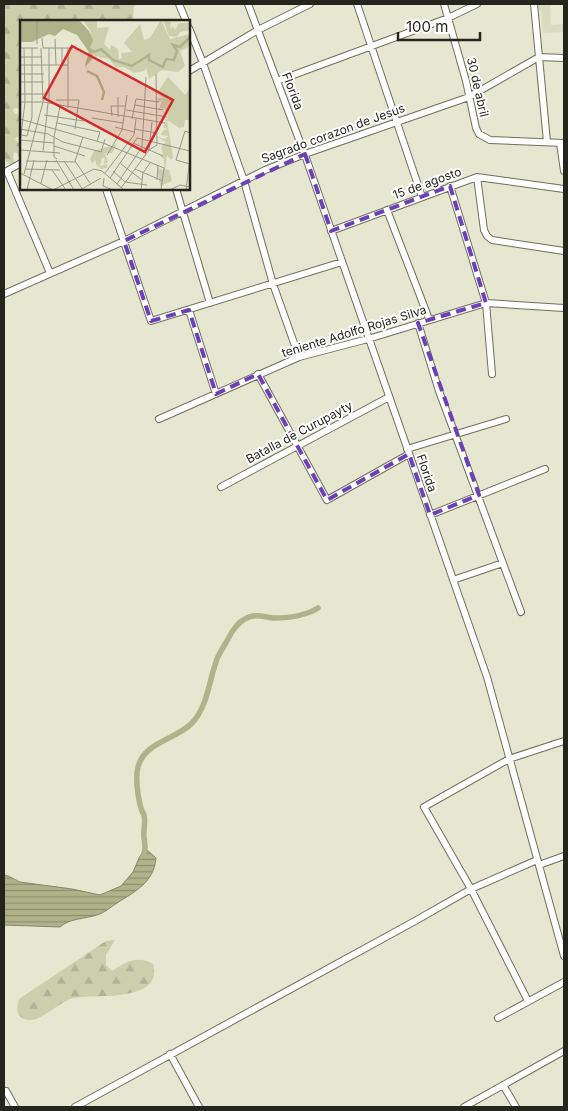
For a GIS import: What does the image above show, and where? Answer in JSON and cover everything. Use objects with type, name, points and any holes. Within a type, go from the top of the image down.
[{"type":"street","points":[[179,4],[186,20]]},
{"type":"street","name":"Florida","points":[[248,4],[304,154],[487,677],[562,943],[564,956]]},
{"type":"street","points":[[190,70],[258,30],[310,4]]},
{"type":"street","points":[[356,4],[422,198]]},
{"type":"street","name":"30 de abril","points":[[444,4],[479,134],[490,140],[547,142]]},
{"type":"street","points":[[277,81],[448,18],[477,4]]},
{"type":"street","points":[[534,4],[547,142],[562,143],[564,171]]},
{"type":"street","points":[[190,30],[203,62],[244,181],[273,284],[299,357]]},
{"type":"street","points":[[539,57],[564,58]]},
{"type":"street","name":"Sagrado corazon de Jesus","points":[[4,294],[124,241],[265,170],[396,121],[469,97],[539,57]]},
{"type":"street","points":[[20,164],[5,172],[50,273]]},
{"type":"street","points":[[477,177],[486,236],[492,240],[564,251]]},
{"type":"street","name":"15 de agosto","points":[[331,231],[477,177],[564,189]]},
{"type":"street","points":[[450,186],[486,303],[492,374]]},
{"type":"street","points":[[106,190],[150,321],[342,262]]},
{"type":"street","points":[[176,190],[210,303]]},
{"type":"street","points":[[387,210],[429,319]]},
{"type":"street","name":"teniente Adolfo Rojas Silva","points":[[160,419],[299,357],[368,339],[486,303],[564,308]]},
{"type":"street","points":[[189,310],[216,394]]},
{"type":"street","points":[[418,323],[439,391],[521,612]]},
{"type":"street","points":[[258,374],[327,500],[408,452],[456,434],[506,419]]},
{"type":"street","name":"Batalla de Curupayty","points":[[221,487],[389,397]]},
{"type":"street","points":[[430,515],[545,469]]},
{"type":"street","points":[[452,580],[503,563]]},
{"type":"street","points":[[528,1001],[471,888],[424,807],[509,759],[564,741]]},
{"type":"street","points":[[75,1107],[316,976],[471,888],[538,862],[564,856]]},
{"type":"street","points":[[498,1018],[564,982]]},
{"type":"street","points":[[464,1107],[564,1051]]},
{"type":"street","points":[[170,1054],[199,1107]]},
{"type":"street","points":[[503,1084],[516,1107]]},
{"type":"street","points":[[6,1091],[15,1107]]},
{"type":"highlighted area","points":[[305,154],[331,231],[450,186],[486,303],[418,323],[479,495],[430,515],[409,454],[327,500],[258,374],[216,394],[189,310],[151,321],[124,241]]},
{"type":"shaded area","points":[[540,4],[550,4],[551,25],[564,24],[564,32],[543,33],[541,11],[539,11]]},
{"type":"shaded area","points":[[146,849],[156,858],[155,866],[148,880],[137,890],[102,913],[73,920],[60,927],[4,925],[4,876],[6,875],[20,882],[100,895],[121,886],[133,872],[140,856]]},
{"type":"green space","points":[[4,4],[140,4],[134,6],[133,18],[129,20],[20,20],[20,109],[15,108],[13,110],[15,114],[20,113],[20,135],[15,139],[20,143],[18,149],[20,151],[20,158],[14,152],[13,158],[16,164],[11,166],[4,159]]},
{"type":"green space","points":[[115,940],[106,955],[106,965],[112,971],[127,962],[147,961],[153,964],[154,976],[148,985],[138,991],[125,994],[73,998],[33,1020],[24,1019],[19,1015],[17,1006],[19,999],[106,941]]},
{"type":"waterway","points":[[143,856],[145,851],[145,818],[141,810],[137,782],[137,771],[142,758],[154,746],[185,729],[192,723],[202,709],[217,659],[231,633],[240,623],[252,616],[291,617],[302,615],[318,608]]}]
